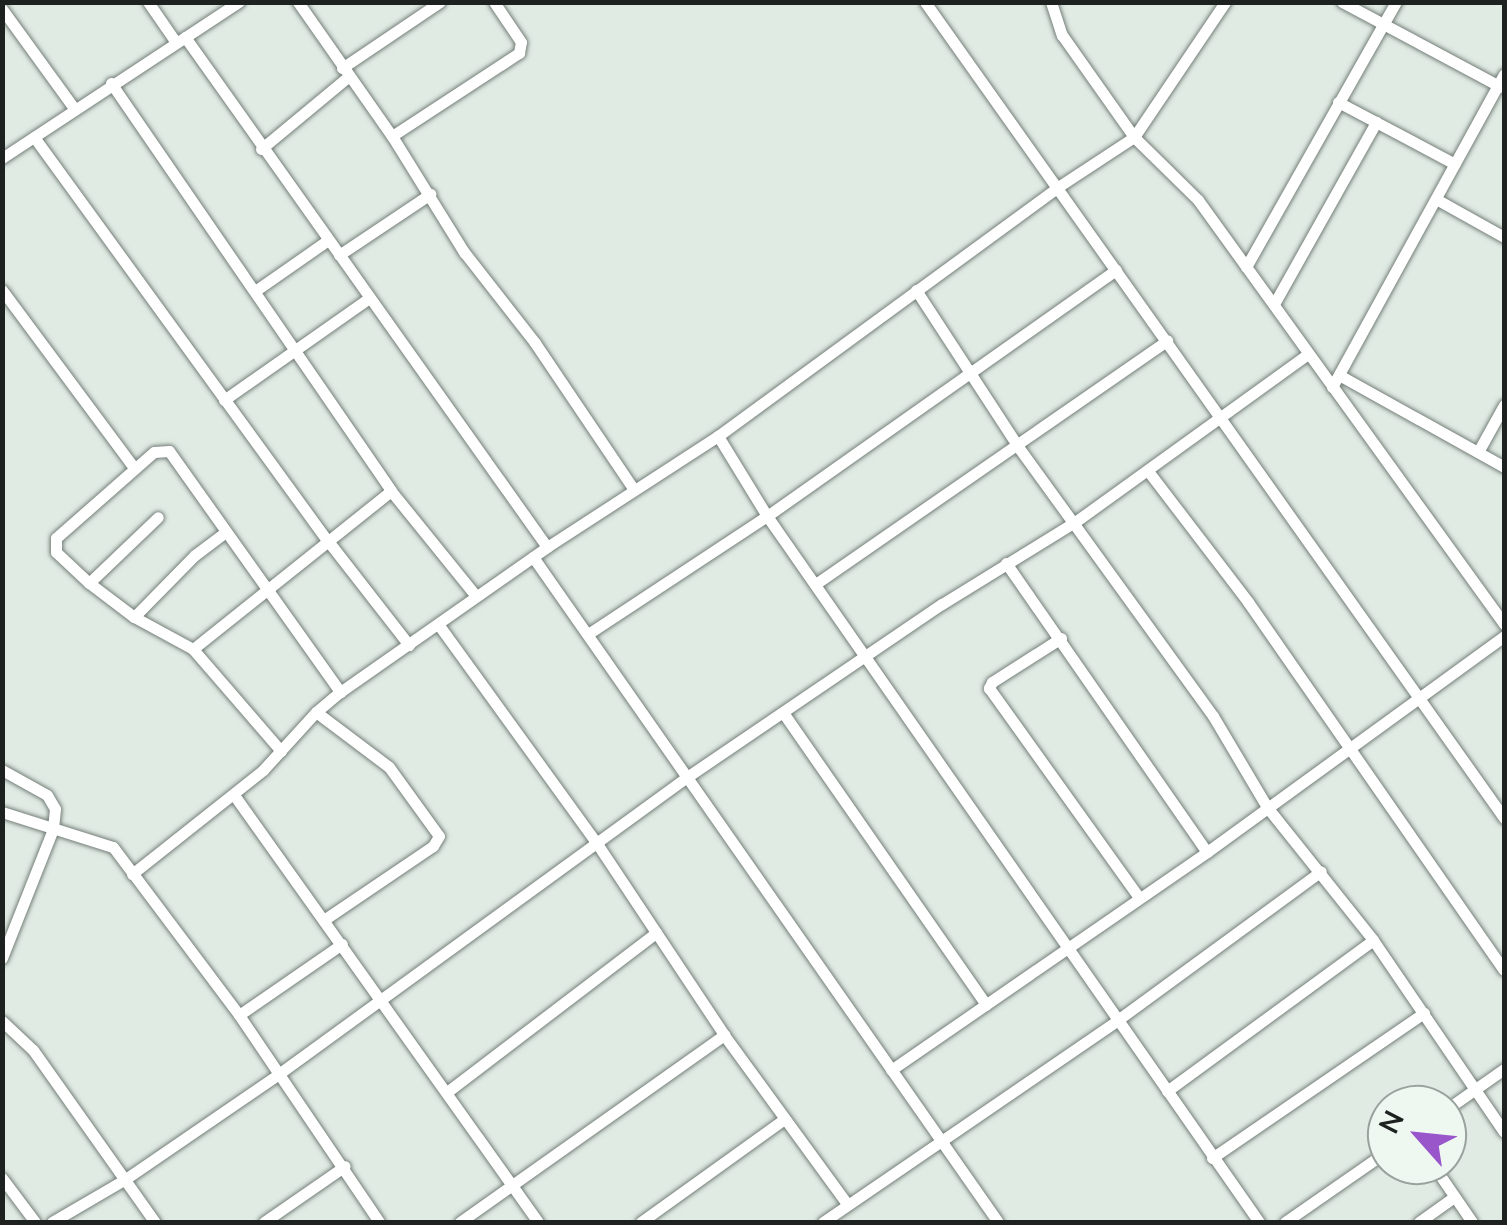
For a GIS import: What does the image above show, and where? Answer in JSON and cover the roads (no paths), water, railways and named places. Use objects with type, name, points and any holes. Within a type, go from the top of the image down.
[{"type":"street","points":[[148,2],[262,149],[547,547]]},
{"type":"street","points":[[2,158],[239,2]]},
{"type":"street","points":[[298,2],[392,136],[464,252],[535,343],[634,490]]},
{"type":"street","points":[[262,149],[346,72],[440,2]]},
{"type":"street","points":[[392,136],[519,53],[521,42],[494,2]]},
{"type":"street","points":[[926,2],[1223,416],[1504,818]]},
{"type":"street","points":[[1051,2],[1062,35],[1134,137],[1198,200],[1308,354],[1336,381],[1504,624]]},
{"type":"street","points":[[132,874],[234,795],[340,692],[547,547],[718,436],[1058,187],[1134,137],[1224,2]]},
{"type":"street","points":[[1336,381],[1502,83],[1342,2]]},
{"type":"street","points":[[1246,266],[1396,2]]},
{"type":"street","points":[[2,9],[74,108]]},
{"type":"street","points":[[111,83],[391,491],[476,596]]},
{"type":"street","points":[[1338,102],[1455,164]]},
{"type":"street","points":[[1274,304],[1376,122]]},
{"type":"street","points":[[34,137],[328,541],[409,645]]},
{"type":"street","points":[[339,255],[430,194]]},
{"type":"street","points":[[1436,199],[1504,237]]},
{"type":"street","points":[[254,291],[328,240]]},
{"type":"street","points":[[588,634],[768,516],[1116,270]]},
{"type":"street","points":[[2,290],[134,468]]},
{"type":"street","points":[[916,290],[1018,448],[1213,716],[1267,807],[1373,940],[1504,1132]]},
{"type":"street","points":[[224,400],[369,298]]},
{"type":"street","points":[[817,583],[1168,342]]},
{"type":"street","points":[[52,1222],[124,1180],[280,1073],[687,777],[1006,563],[1074,522],[1308,354]]},
{"type":"street","points":[[1336,381],[1504,467]]},
{"type":"street","points":[[1478,452],[1504,405]]},
{"type":"street","points":[[718,436],[768,516],[1260,1222]]},
{"type":"street","points":[[282,750],[193,650],[134,617],[89,583],[56,552],[54,542],[154,452],[169,451],[340,692]]},
{"type":"street","points":[[1148,470],[1349,746],[1504,970]]},
{"type":"street","points":[[193,650],[391,491]]},
{"type":"street","points":[[89,583],[158,517]]},
{"type":"street","points":[[134,617],[195,555],[224,533]]},
{"type":"street","points":[[534,557],[998,1222]]},
{"type":"street","points":[[1006,563],[1207,852]]},
{"type":"street","points":[[438,624],[596,842],[784,1120],[848,1204]]},
{"type":"street","points":[[892,1070],[1138,896],[1207,852],[1504,636]]},
{"type":"street","points":[[1061,638],[992,682],[989,688],[1138,896]]},
{"type":"street","points":[[316,712],[389,767],[438,836],[433,846],[325,919]]},
{"type":"street","points":[[784,714],[986,1006]]},
{"type":"street","points":[[2,770],[47,796],[56,809],[53,828],[2,958]]},
{"type":"street","points":[[234,795],[538,1222]]},
{"type":"street","points":[[2,812],[112,847],[239,1015],[345,1166],[379,1222]]},
{"type":"street","points":[[823,1222],[1119,1020],[1321,871]]},
{"type":"street","points":[[447,1092],[656,933]]},
{"type":"street","points":[[1167,1091],[1373,940]]},
{"type":"street","points":[[239,1015],[342,944]]},
{"type":"street","points":[[1212,1158],[1424,1013]]},
{"type":"street","points":[[2,1021],[34,1050],[155,1222]]},
{"type":"street","points":[[460,1222],[724,1035]]},
{"type":"street","points":[[1467,1095],[1504,1070]]},
{"type":"street","points":[[640,1222],[784,1120]]},
{"type":"street","points":[[1285,1222],[1367,1165]]},
{"type":"street","points":[[264,1222],[345,1166]]},
{"type":"street","points":[[2,1178],[35,1222]]},
{"type":"street","points":[[1446,1185],[1472,1222]]},
{"type":"street","points":[[1420,1222],[1454,1197]]}]
